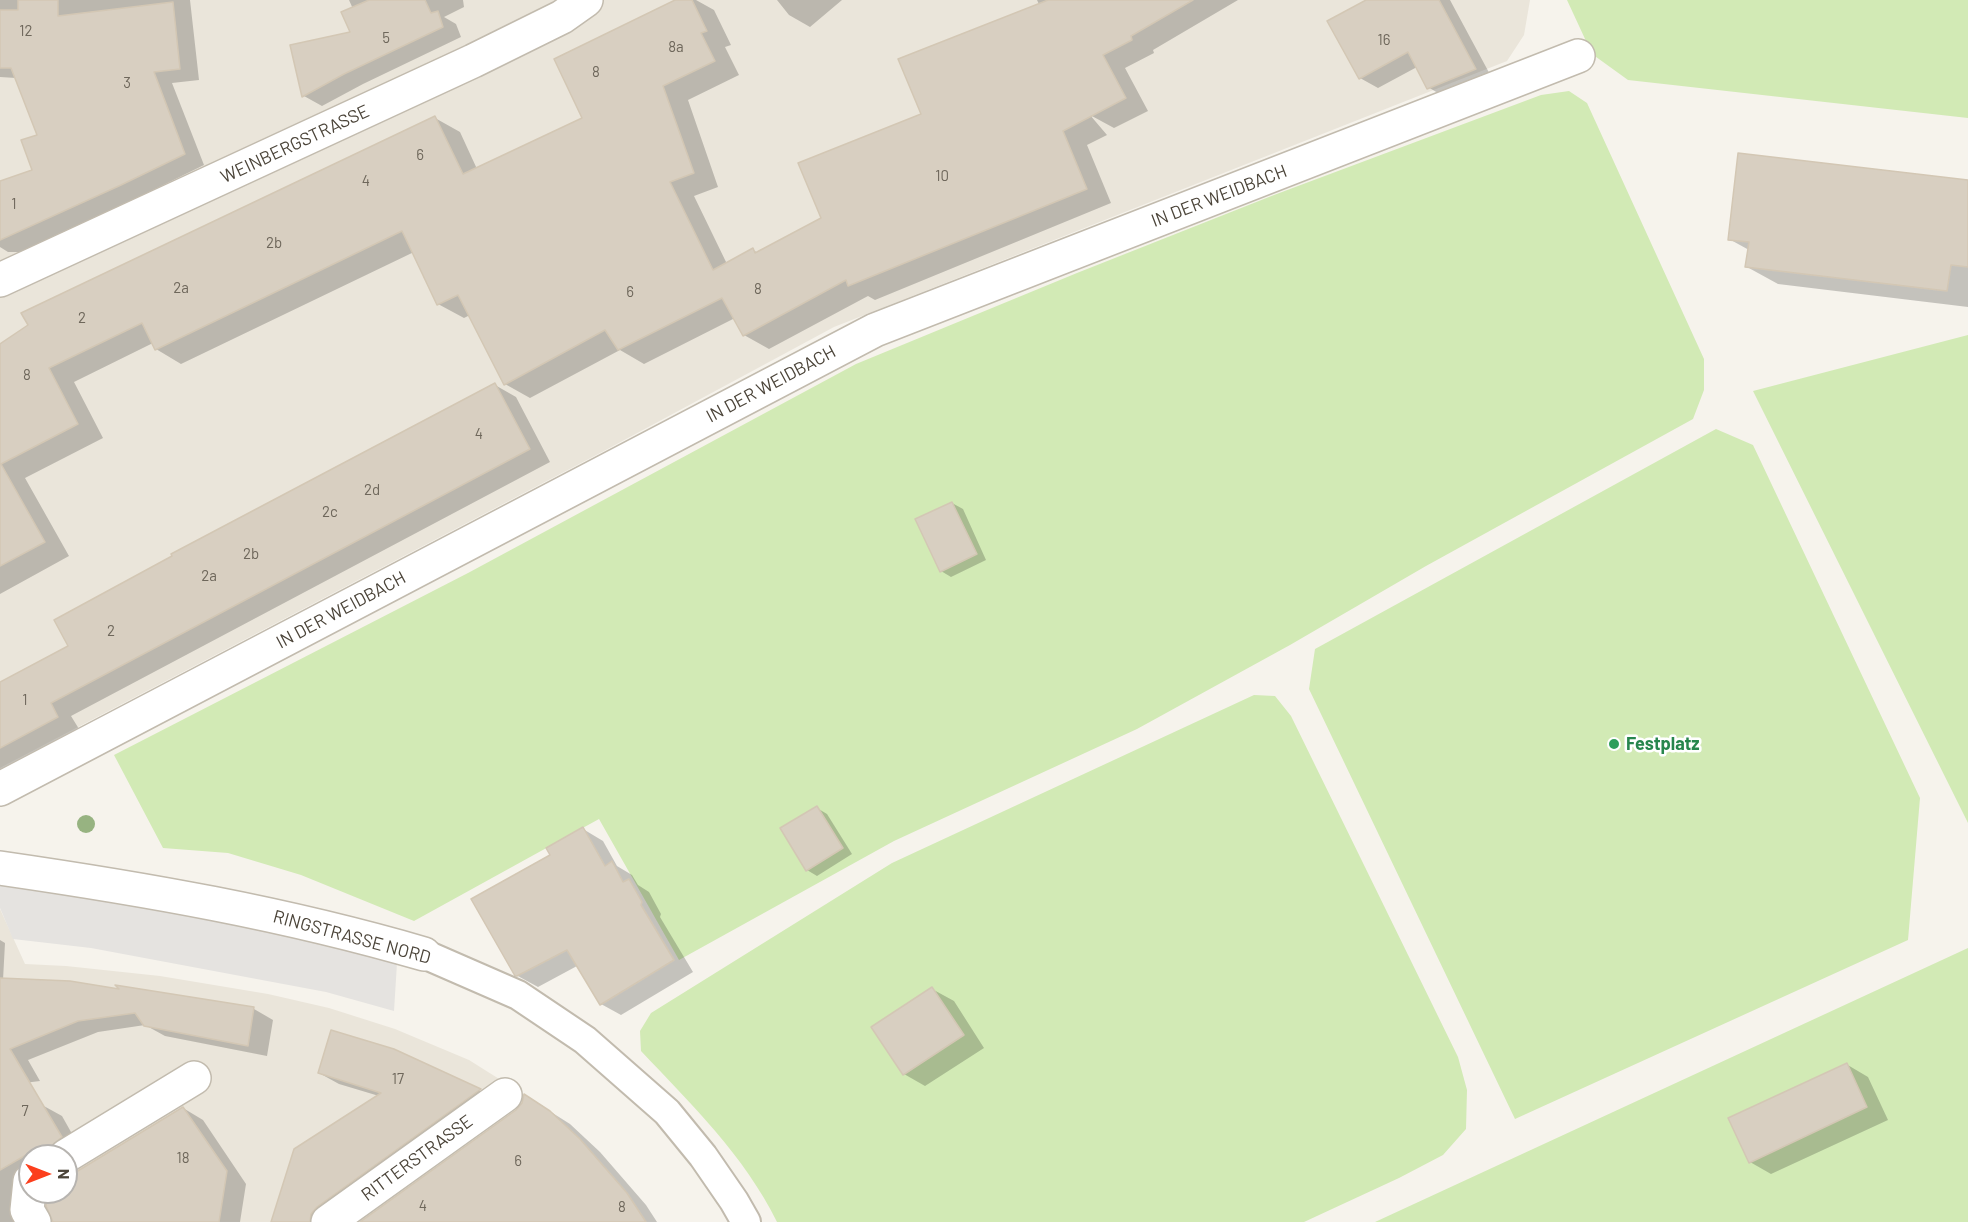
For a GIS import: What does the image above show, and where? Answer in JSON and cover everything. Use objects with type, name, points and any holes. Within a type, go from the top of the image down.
[{"type":"street","name":"WEINBERGSTRASSE","points":[[0,280],[483,56],[562,17],[586,0]]},
{"type":"street","name":"IN DER WEIDBACH","points":[[0,789],[875,330],[1578,56]]},
{"type":"street","name":"RINGSTRASSE NORD","points":[[0,868],[217,903],[302,921],[424,954]]},
{"type":"street","points":[[78,1149],[194,1078]]},
{"type":"street","name":"RITTERSTRASSE","points":[[328,1222],[506,1095]]},
{"type":"street","points":[[28,1204],[27,1210],[34,1222]]},
{"type":"lane","name":"RINGSTRASSE NORD","points":[[424,954],[518,994],[585,1040],[667,1112],[703,1156],[746,1222]]},
{"type":"shaded area","points":[[0,0],[1530,0],[1524,35],[1507,61],[834,327],[602,452],[0,768]]},
{"type":"shaded area","points":[[0,868],[398,947],[394,1011],[326,992],[91,948],[13,939],[0,908]]},
{"type":"shaded area","points":[[0,909],[25,964],[160,976],[268,994],[329,1008],[395,1029],[469,1060],[550,1111],[578,1137],[627,1193],[646,1222],[0,1222]]},
{"type":"green space","points":[[1567,0],[1968,0],[1968,118],[1628,80],[1592,54]]},
{"type":"green space","points":[[1569,91],[1587,103],[1704,359],[1704,390],[1693,419],[1137,729],[894,841],[679,960],[599,819],[414,921],[301,875],[228,853],[163,848],[114,755],[468,573],[856,364],[1274,195],[1541,95]]},
{"type":"green space","points":[[1968,335],[1968,823],[1753,391]]},
{"type":"green space","name":"Festplatz","points":[[1716,429],[1753,445],[1920,798],[1908,940],[1515,1119],[1309,689],[1315,649]]},
{"type":"green space","points":[[1254,695],[1275,696],[1291,716],[1458,1057],[1467,1090],[1466,1129],[1443,1155],[1304,1222],[777,1222],[749,1174],[733,1152],[641,1051],[640,1031],[651,1013],[892,863]]},
{"type":"green space","points":[[1968,948],[1968,1222],[1375,1222]]},
{"type":"building","points":[[18,0],[58,0],[58,16],[173,2],[180,69],[154,72],[185,154],[0,240],[0,181],[32,170],[21,140],[37,135],[11,68],[0,68],[0,10],[18,10]]},
{"type":"building","points":[[369,0],[425,0],[431,13],[438,11],[443,27],[344,74],[302,97],[290,45],[350,32],[341,12]]},
{"type":"building","points":[[675,0],[692,0],[707,31],[701,33],[715,61],[663,86],[694,173],[670,182],[713,270],[753,248],[755,253],[821,218],[798,163],[921,114],[898,59],[1048,0],[1193,0],[1131,36],[1132,40],[1103,55],[1126,98],[1063,131],[1087,189],[848,286],[846,280],[743,336],[722,298],[618,350],[605,330],[504,385],[458,295],[437,305],[402,231],[155,350],[142,323],[49,368],[78,424],[1,464],[45,542],[0,566],[0,344],[28,325],[21,313],[435,116],[463,174],[582,118],[554,59]]},
{"type":"building","points":[[1366,0],[1439,0],[1476,69],[1427,89],[1408,52],[1359,79],[1327,21]]},
{"type":"building","points":[[1738,153],[1968,180],[1968,267],[1951,265],[1947,291],[1745,267],[1749,242],[1728,240]]},
{"type":"building","points":[[495,383],[530,449],[51,703],[58,717],[0,748],[0,682],[68,646],[54,620],[172,556],[171,554]]},
{"type":"building","points":[[952,502],[977,554],[940,572],[915,519]]},
{"type":"building","points":[[817,806],[843,848],[806,871],[780,828]]},
{"type":"building","points":[[583,827],[605,866],[612,861],[623,882],[629,879],[642,902],[641,905],[674,960],[600,1005],[567,950],[515,976],[471,899],[550,855],[546,848]]},
{"type":"building","points":[[0,978],[70,981],[119,989],[115,985],[254,1007],[248,1046],[144,1026],[135,1013],[78,1021],[10,1049],[62,1137],[54,1144],[18,1144],[18,1160],[0,1170]]},
{"type":"building","points":[[932,987],[964,1035],[903,1075],[871,1027]]},
{"type":"building","points":[[331,1030],[394,1049],[481,1089],[317,1207],[311,1214],[310,1222],[271,1222],[294,1149],[381,1093],[318,1073]]},
{"type":"building","points":[[1847,1063],[1867,1107],[1749,1163],[1728,1118]]},
{"type":"building","points":[[524,1094],[550,1111],[580,1139],[627,1193],[646,1222],[360,1222],[516,1110],[522,1103]]},
{"type":"building","points":[[183,1107],[227,1171],[219,1222],[53,1222],[46,1204],[78,1204],[78,1171]]},
{"type":"place","name":"Festplatz","points":[[1614,744]]}]
